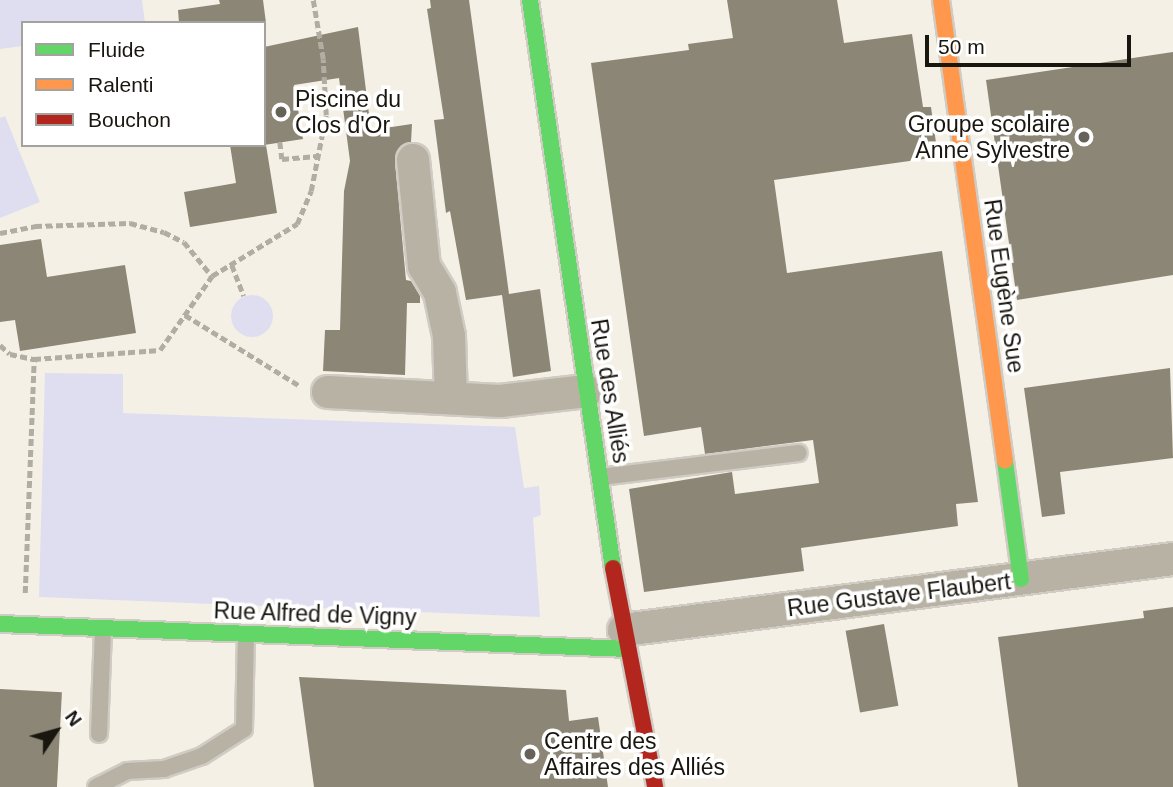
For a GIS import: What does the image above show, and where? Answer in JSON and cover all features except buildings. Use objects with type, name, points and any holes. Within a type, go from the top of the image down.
[{"type":"street","name":"Rue des Alliés","points":[[530,0],[586,391],[626,640],[655,787]]},
{"type":"street","name":"Rue Eugène Sue","points":[[941,0],[1021,579]]},
{"type":"street","points":[[413,160],[424,266],[440,293],[449,336],[451,398]]},
{"type":"street","points":[[328,392],[500,401],[586,391]]},
{"type":"street","name":"Rue Gustave Flaubert","points":[[626,640],[1021,579],[1173,559]]},
{"type":"street","name":"Rue Alfred de Vigny","points":[[0,624],[246,634],[626,640]]},
{"type":"lane","points":[[600,477],[799,453]]},
{"type":"lane","points":[[99,734],[103,629]]},
{"type":"lane","points":[[96,787],[127,771],[164,769],[202,756],[244,729],[246,634]]},
{"type":"path","points":[[0,345],[10,354],[34,359],[160,350],[212,276],[297,224],[305,210],[326,115],[323,59],[313,0]]},
{"type":"path","points":[[280,142],[282,159],[317,156]]},
{"type":"path","points":[[0,233],[35,226],[130,223],[164,232],[184,242],[212,276]]},
{"type":"path","points":[[232,265],[244,296]]},
{"type":"path","points":[[185,315],[276,375],[328,392]]},
{"type":"path","points":[[24,625],[34,359]]},
{"type":"shaded area","points":[[0,0],[142,0],[145,21],[21,21],[21,46],[0,49]]},
{"type":"shaded area","points":[[5,116],[40,202],[0,218],[0,118]]},
{"type":"shaded area","points":[[252,295],[267,301],[273,316],[267,331],[252,337],[237,331],[231,316],[237,301]]},
{"type":"shaded area","points":[[45,373],[123,374],[123,413],[515,427],[524,488],[539,486],[541,515],[533,518],[540,617],[39,597]]},
{"type":"traffic: fast","points":[[530,0],[613,568]]},
{"type":"traffic: fast","points":[[1005,461],[1021,579]]},
{"type":"traffic: fast","points":[[0,624],[628,649]]},
{"type":"traffic: slow","points":[[941,0],[1005,461]]},
{"type":"traffic: jam","points":[[613,568],[655,787]]},
{"type":"place","name":"Piscine du Clos d'Or","points":[[281,112]]},
{"type":"place","name":"Groupe scolaire Anne Sylvestre","points":[[1084,137]]},
{"type":"place","name":"Centre des Affaires des Alliés","points":[[530,754]]}]
